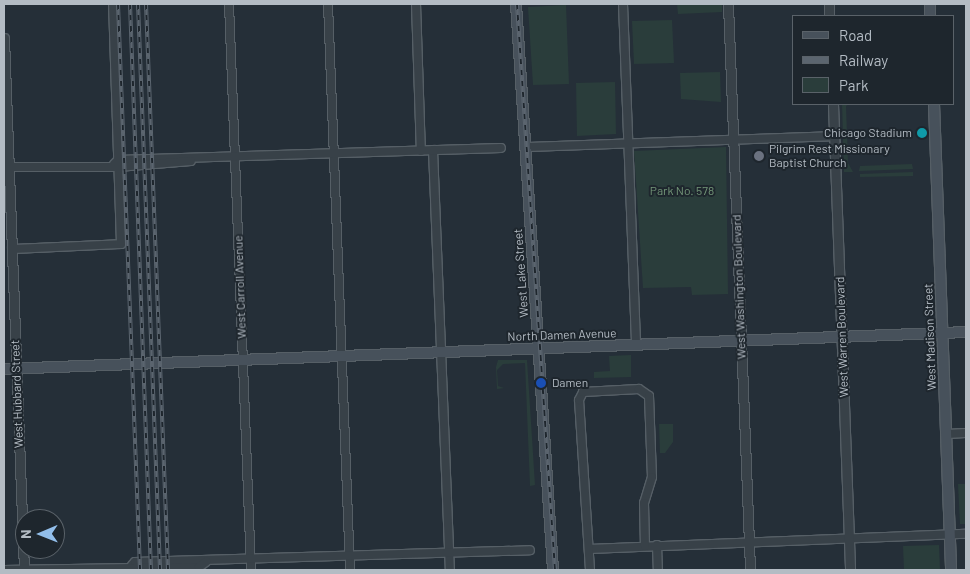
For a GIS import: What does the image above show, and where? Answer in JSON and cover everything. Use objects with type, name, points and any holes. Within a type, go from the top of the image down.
[{"type":"main road","name":"West Lake Street","points":[[516,4],[553,570]]},
{"type":"main road","name":"West Madison Street","points":[[934,105],[951,570]]},
{"type":"main road","name":"North Damen Avenue","points":[[4,369],[966,332]]},
{"type":"street","points":[[12,249],[121,244],[113,4]]},
{"type":"street","name":"West Carroll Avenue","points":[[229,4],[251,570]]},
{"type":"street","points":[[328,4],[350,570]]},
{"type":"street","points":[[416,4],[421,151]]},
{"type":"street","points":[[623,4],[636,345]]},
{"type":"street","name":"West Washington Boulevard","points":[[728,4],[750,570]]},
{"type":"street","name":"West Hubbard Street","points":[[4,38],[6,167],[12,249],[24,570]]},
{"type":"street","name":"West Warren Boulevard","points":[[833,105],[850,570]]},
{"type":"street","points":[[525,148],[834,136]]},
{"type":"street","points":[[6,167],[501,148]]},
{"type":"street","points":[[433,150],[450,570]]},
{"type":"street","points":[[590,570],[580,395],[639,389],[649,396],[652,476],[644,503],[645,546]]},
{"type":"street","points":[[946,434],[966,433]]},
{"type":"street","points":[[589,549],[966,534]]},
{"type":"street","points":[[657,545],[658,570]]},
{"type":"street","points":[[4,570],[132,566],[199,567],[206,562],[530,550]]},
{"type":"green space","points":[[677,4],[722,4],[722,12],[678,14]]},
{"type":"green space","points":[[566,5],[569,84],[533,85],[528,7]]},
{"type":"green space","points":[[672,20],[674,63],[634,64],[632,21]]},
{"type":"green space","points":[[720,72],[721,102],[681,99],[680,73]]},
{"type":"green space","points":[[615,82],[616,134],[577,136],[576,83]]},
{"type":"green space","points":[[842,105],[848,105],[846,106],[848,163],[853,172],[844,172]]},
{"type":"green space","name":"Park No. 578","points":[[726,147],[728,294],[692,295],[691,287],[643,288],[634,151]]},
{"type":"green space","points":[[912,164],[913,169],[859,171],[860,166]]},
{"type":"green space","points":[[913,172],[913,176],[860,177],[860,174]]},
{"type":"green space","points":[[631,355],[631,377],[594,378],[594,372],[610,371],[609,356]]},
{"type":"green space","points":[[498,360],[527,360],[535,485],[530,486],[525,363],[503,364],[497,370],[498,386],[504,388],[497,389],[496,367]]},
{"type":"green space","points":[[659,424],[673,424],[673,442],[665,453],[660,453]]},
{"type":"green space","points":[[958,484],[966,484],[966,524],[960,524]]},
{"type":"green space","points":[[939,545],[940,570],[904,570],[903,546]]},
{"type":"railway","points":[[118,4],[140,570]]},
{"type":"railway","points":[[130,4],[151,570]]},
{"type":"railway","points":[[138,4],[160,570]]},
{"type":"railway","points":[[146,4],[168,570]]},
{"type":"railway","points":[[517,4],[555,570]]},
{"type":"place","name":"Chicago Stadium","points":[[922,133]]},
{"type":"place","name":"Pilgrim Rest Missionary Baptist Church","points":[[759,156]]},
{"type":"place","name":"Damen","points":[[541,383]]}]
